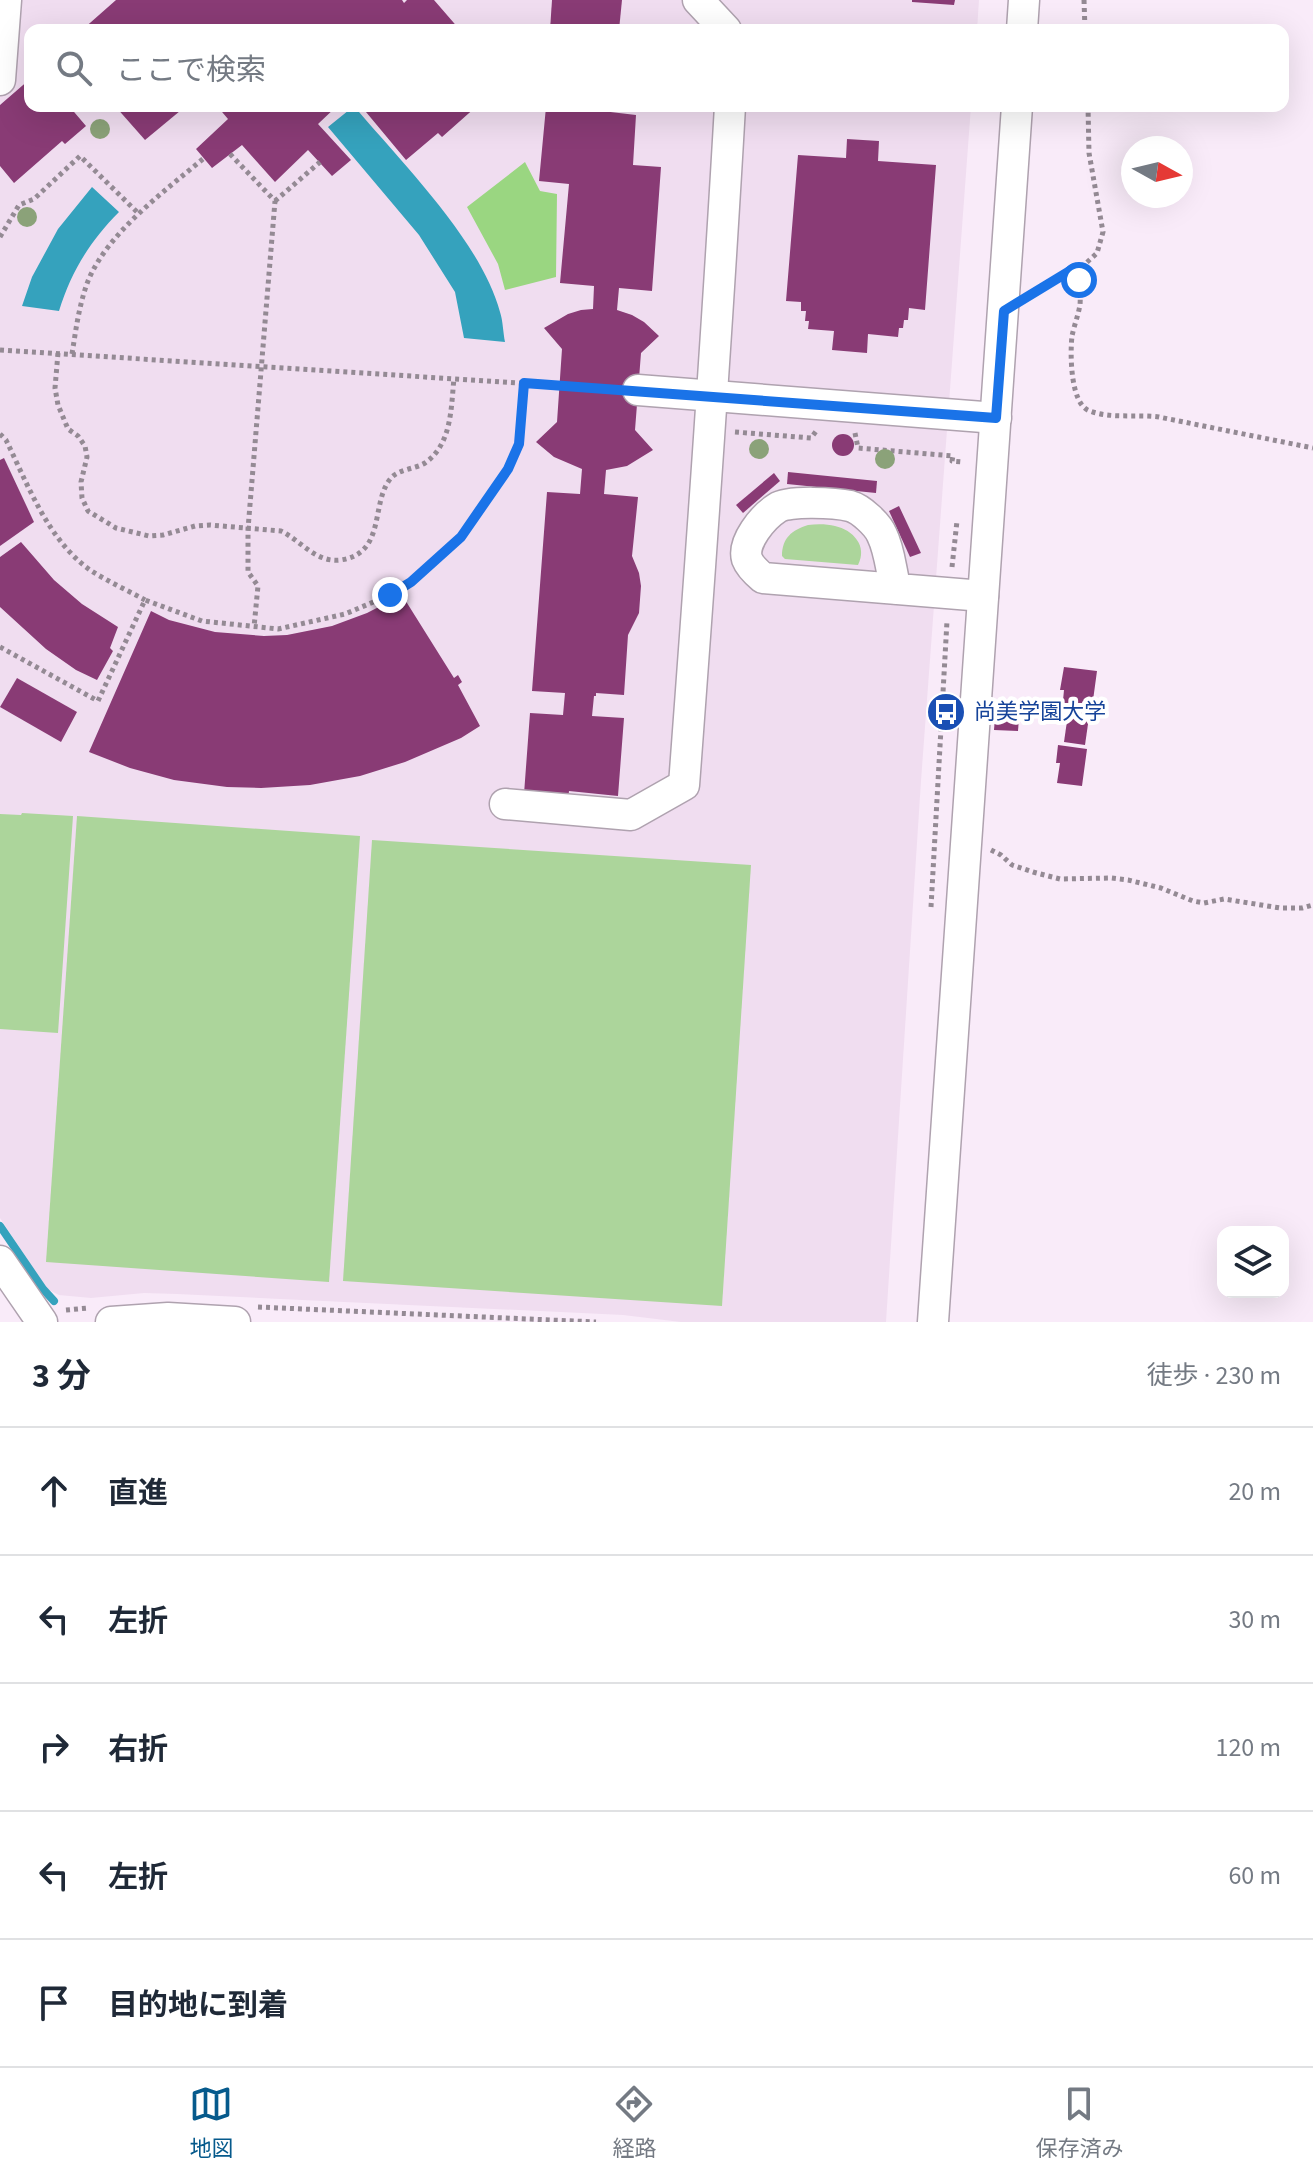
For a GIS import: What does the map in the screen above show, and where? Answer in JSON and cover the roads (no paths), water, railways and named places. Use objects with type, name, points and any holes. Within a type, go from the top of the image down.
[{"type":"street","points":[[0,80],[6,0]]},
{"type":"street","points":[[698,0],[720,24]]},
{"type":"street","points":[[1022,24],[1024,0]]},
{"type":"street","points":[[505,804],[631,815],[684,785],[713,397],[730,112]]},
{"type":"street","points":[[933,1322],[1017,112]]},
{"type":"street","points":[[638,390],[996,418]]},
{"type":"street","points":[[896,589],[882,533],[853,507],[793,503],[777,508],[755,529],[746,549],[752,569],[763,578],[896,589],[983,596]]},
{"type":"street","points":[[700,555],[747,559]]},
{"type":"street","points":[[0,1261],[49,1317]]},
{"type":"street","points":[[104,1315],[168,1318],[243,1314]]},
{"type":"water","points":[[347,112],[359,112],[438,203],[476,258],[490,285],[500,312],[505,342],[464,338],[455,292],[419,235],[328,127]]},
{"type":"water","points":[[92,187],[119,212],[83,258],[69,283],[59,311],[22,306],[32,277],[58,229]]},
{"type":"waterway","points":[[0,1226],[54,1301]]},
{"type":"place","name":"尚美学園大学","points":[[946,712]]}]
